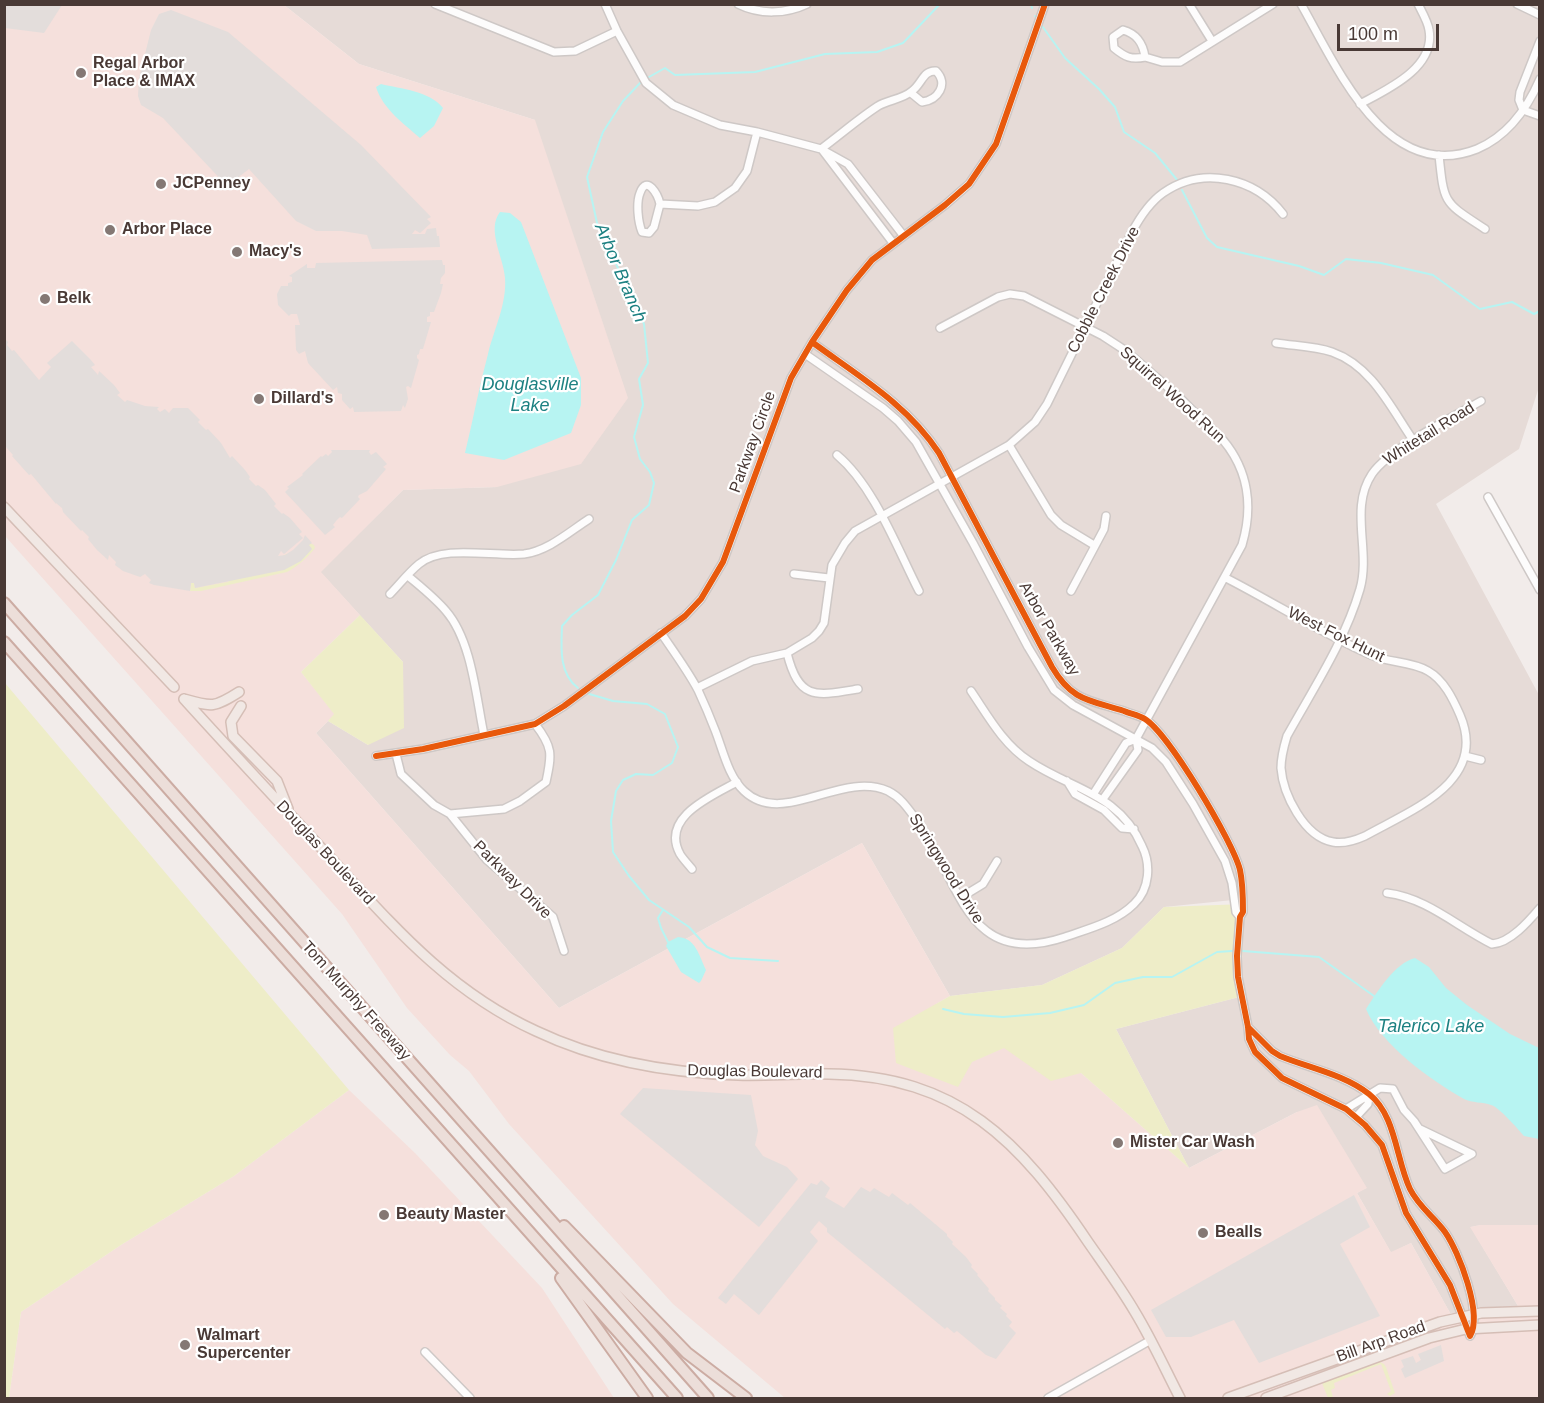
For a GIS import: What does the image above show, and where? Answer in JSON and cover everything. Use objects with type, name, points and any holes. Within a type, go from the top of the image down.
[{"type":"highway","name":"Tom Murphy Freeway","points":[[4,603],[708,1398]]},
{"type":"highway","name":"Tom Murphy Freeway","points":[[4,642],[676,1398]]},
{"type":"highway","points":[[456,1113],[680,1346],[701,1365],[746,1398]]},
{"type":"highway","points":[[529,1234],[647,1398]]},
{"type":"main road","name":"Douglas Boulevard","points":[[4,507],[174,687]]},
{"type":"main road","points":[[184,699],[214,705],[221,704],[239,692]]},
{"type":"main road","name":"Douglas Boulevard","points":[[184,699],[409,943],[432,964],[478,999],[535,1031],[605,1057],[653,1068],[739,1075],[828,1074],[875,1077],[932,1093],[986,1124],[1007,1141],[1040,1175],[1108,1271],[1150,1340],[1180,1398]]},
{"type":"main road","points":[[241,706],[231,722],[233,736],[277,781],[290,814]]},
{"type":"main road","name":"Bill Arp Road","points":[[1228,1398],[1415,1329],[1468,1315],[1539,1311]]},
{"type":"main road","name":"Bill Arp Road","points":[[1266,1398],[1430,1338],[1470,1329],[1539,1325]]},
{"type":"street","points":[[435,4],[554,52],[575,51],[617,31]]},
{"type":"street","points":[[605,4],[617,31],[646,82],[673,105],[720,125],[758,132],[821,149],[848,164],[903,235]]},
{"type":"street","points":[[738,4],[748,9],[771,12],[784,12],[807,4]]},
{"type":"street","name":"Parkway Circle","points":[[376,756],[396,754],[535,724],[564,706],[685,616],[702,599],[714,579],[736,529],[791,378],[846,290],[872,260],[953,198],[969,184],[984,163],[996,144],[1045,4]]},
{"type":"street","points":[[1189,4],[1212,41]]},
{"type":"street","points":[[1144,57],[1143,46],[1133,33],[1123,30],[1113,37],[1114,48],[1124,56],[1133,59],[1144,57],[1162,62],[1180,62],[1273,4]]},
{"type":"street","points":[[1300,4],[1360,104],[1380,127],[1410,148],[1439,155],[1469,152],[1485,145],[1505,133],[1530,102],[1539,79]]},
{"type":"street","points":[[1360,104],[1392,86],[1417,67],[1424,57],[1430,44],[1430,30],[1418,4]]},
{"type":"street","points":[[1517,4],[1539,15]]},
{"type":"street","points":[[1539,40],[1519,100],[1523,110],[1539,116]]},
{"type":"street","points":[[821,149],[879,105],[911,93],[924,75],[931,70],[940,74],[942,82],[937,96],[931,101],[922,102],[911,93]]},
{"type":"street","points":[[660,204],[698,206],[715,202],[735,188],[747,171],[758,132]]},
{"type":"street","points":[[821,149],[893,243]]},
{"type":"street","points":[[1439,155],[1443,190],[1450,206],[1485,229]]},
{"type":"street","name":"Cobble Creek Drive","points":[[788,653],[812,638],[824,622],[832,565],[855,531],[1009,445],[1022,436],[1035,422],[1047,404],[1142,213],[1165,192],[1194,179],[1232,180],[1255,188],[1283,214]]},
{"type":"street","points":[[646,186],[653,187],[660,204],[654,227],[649,233],[642,232],[639,224],[641,189],[646,186]]},
{"type":"street","name":"Squirrel Wood Run","points":[[940,328],[998,297],[1010,294],[1024,297],[1126,351],[1203,419],[1232,450],[1244,477],[1248,497],[1248,525],[1242,545],[1137,739]]},
{"type":"street","name":"Arbor Parkway","points":[[812,342],[902,408],[923,430],[952,477],[1033,633],[1059,678],[1077,696],[1147,720],[1156,728],[1184,766],[1235,857],[1239,869],[1243,912],[1240,917],[1238,977],[1249,1039],[1255,1052],[1282,1078],[1346,1109],[1365,1125],[1382,1145],[1406,1213],[1468,1315]]},
{"type":"street","points":[[1276,343],[1331,352],[1358,365],[1374,383],[1413,440]]},
{"type":"street","name":"Arbor Parkway","points":[[805,354],[868,396],[898,421],[916,442],[1028,647],[1054,690],[1073,705],[1137,739],[1159,754],[1177,778],[1225,861],[1232,882],[1236,912],[1240,917]]},
{"type":"street","name":"Whitetail Road","points":[[1340,640],[1363,578],[1361,502],[1364,487],[1379,465],[1413,440],[1481,401]]},
{"type":"street","points":[[1009,445],[1051,515],[1061,525],[1094,545]]},
{"type":"street","points":[[837,455],[848,464],[872,496],[919,591]]},
{"type":"street","points":[[1488,497],[1539,590]]},
{"type":"street","points":[[1071,591],[1104,528],[1106,516]]},
{"type":"street","points":[[390,594],[419,564],[434,555],[525,554],[543,549],[589,519]]},
{"type":"street","points":[[794,574],[829,578]]},
{"type":"street","points":[[408,576],[447,611],[461,636],[468,657],[484,735]]},
{"type":"street","name":"West Fox Hunt","points":[[1226,578],[1372,656],[1427,670],[1437,677],[1445,687],[1463,722],[1466,734],[1465,756]]},
{"type":"street","name":"Springwood Drive","points":[[662,633],[697,688],[725,759],[737,782],[755,799],[768,804],[781,804],[849,787],[876,787],[887,791],[905,804],[926,832],[960,898],[978,925],[991,936],[1005,942],[1031,943],[1054,940],[1104,922],[1130,908],[1143,892],[1148,865],[1143,847],[1134,829],[1121,813],[1104,799],[1029,761],[1016,750],[999,731],[971,691]]},
{"type":"street","points":[[1340,640],[1287,736],[1282,753],[1281,767],[1289,799],[1301,819],[1312,831],[1334,842],[1365,837],[1439,794],[1461,768],[1465,756],[1481,760]]},
{"type":"street","points":[[697,688],[752,661],[788,653],[794,677],[804,690],[817,694],[858,689]]},
{"type":"street","name":"Douglas Boulevard","points":[[174,687],[184,699]]},
{"type":"street","name":"Parkway Drive","points":[[450,814],[504,809],[520,801],[546,782],[551,752],[547,740],[535,724]]},
{"type":"street","points":[[1094,793],[1126,743],[1137,739],[1138,750],[1104,799]]},
{"type":"street","name":"Parkway Drive","points":[[396,754],[401,774],[434,805],[450,814],[487,860],[553,917],[564,951]]},
{"type":"street","points":[[1067,781],[1075,794],[1104,810],[1122,828],[1134,829]]},
{"type":"street","points":[[692,868],[680,854],[676,837],[680,823],[686,813],[737,782]]},
{"type":"street","points":[[960,898],[983,884],[997,861]]},
{"type":"street","points":[[1387,893],[1403,895],[1432,907],[1492,944],[1502,941],[1518,930],[1539,908]]},
{"type":"street","name":"Arbor Parkway","points":[[1248,1027],[1272,1052],[1350,1082],[1369,1094],[1378,1103],[1388,1120],[1410,1190],[1456,1249],[1467,1280],[1470,1329]]},
{"type":"street","points":[[1346,1109],[1380,1088],[1393,1089],[1404,1110],[1420,1129],[1445,1169],[1472,1154],[1420,1129]]},
{"type":"street","points":[[1356,1117],[1368,1104],[1369,1094]]},
{"type":"street","points":[[1048,1398],[1150,1340]]},
{"type":"street","points":[[425,1352],[470,1398]]},
{"type":"shaded area","points":[[5,4],[62,5],[44,33],[5,28]]},
{"type":"shaded area","points":[[5,5],[284,5],[359,64],[535,120],[628,398],[581,464],[497,487],[403,490],[321,572],[360,615],[301,672],[335,714],[316,733],[559,1008],[862,843],[950,996],[936,1004],[1081,1073],[1189,1168],[1297,1112],[1317,1105],[1367,1188],[1357,1193],[1391,1252],[1411,1243],[1453,1318],[1521,1311],[1470,1227],[1539,1225],[1539,1398],[785,1398],[673,1304],[509,1124],[469,1071],[450,1055],[407,1008],[342,914],[5,536]]},
{"type":"shaded area","points":[[284,5],[1539,5],[1539,387],[1519,449],[1436,504],[1539,695],[1539,1225],[1471,1227],[1521,1311],[1450,1313],[1411,1243],[1391,1253],[1357,1193],[1366,1188],[1297,1112],[1189,1168],[1116,1029],[1243,996],[1233,900],[1164,907],[1122,948],[1042,985],[950,996],[862,843],[559,1008],[316,733],[328,721],[368,745],[403,662],[320,572],[403,490],[497,487],[535,120],[359,64]]},
{"type":"shaded area","points":[[171,10],[228,32],[361,145],[431,217],[427,219],[431,223],[420,233],[415,230],[412,234],[425,234],[427,229],[436,228],[440,247],[372,249],[367,235],[342,231],[316,231],[296,221],[249,169],[227,186],[163,118],[141,105],[138,96],[139,78],[151,30],[159,14]]},
{"type":"shaded area","points":[[442,260],[445,273],[441,278],[440,284],[443,284],[441,293],[434,312],[430,312],[430,316],[427,317],[427,322],[431,322],[423,349],[420,349],[417,355],[419,360],[411,388],[406,387],[408,399],[405,408],[403,405],[401,411],[354,412],[353,407],[350,409],[342,400],[342,394],[338,393],[337,387],[333,390],[308,363],[305,351],[299,354],[296,350],[295,325],[300,325],[297,314],[289,316],[278,305],[277,294],[281,286],[288,286],[288,283],[292,282],[292,277],[289,276],[307,264],[307,268],[315,268],[316,263]]},
{"type":"shaded area","points":[[5,339],[8,342],[7,345],[39,380],[51,367],[47,363],[72,341],[95,365],[91,367],[98,375],[99,371],[114,385],[120,393],[117,395],[125,402],[127,400],[145,406],[159,407],[157,409],[160,412],[165,409],[169,413],[173,408],[188,408],[200,420],[198,422],[221,443],[230,458],[232,456],[245,470],[249,479],[256,486],[265,490],[276,504],[274,506],[290,518],[302,532],[299,534],[303,538],[284,554],[281,551],[278,556],[285,555],[293,550],[303,540],[305,535],[312,543],[309,545],[312,549],[301,561],[284,570],[195,588],[194,583],[191,583],[190,591],[154,585],[149,583],[151,580],[145,574],[140,577],[123,571],[115,565],[116,562],[109,555],[108,560],[97,550],[88,539],[89,537],[5,448]]},
{"type":"shaded area","points":[[331,450],[370,450],[371,455],[376,452],[387,464],[383,467],[386,469],[367,491],[359,495],[360,499],[342,518],[336,521],[333,525],[335,527],[325,535],[285,492],[289,488],[287,487],[303,475],[321,456],[326,454],[328,456]]},
{"type":"shaded area","points":[[643,1088],[751,1095],[758,1131],[755,1145],[763,1156],[787,1167],[798,1179],[759,1227],[620,1114]]},
{"type":"shaded area","points":[[349,1090],[415,1153],[542,1288],[614,1398],[9,1398],[21,1312],[121,1245],[234,1176]]},
{"type":"shaded area","points":[[821,1180],[830,1188],[825,1197],[844,1208],[861,1187],[870,1192],[874,1188],[889,1197],[892,1193],[908,1205],[910,1203],[947,1234],[952,1244],[966,1257],[1012,1322],[1009,1326],[1016,1333],[996,1359],[986,1355],[957,1331],[954,1333],[947,1327],[945,1329],[827,1232],[827,1228],[819,1221],[810,1232],[818,1241],[759,1315],[734,1294],[726,1304],[718,1298],[811,1183],[817,1185]]},
{"type":"shaded area","points":[[1354,1195],[1370,1227],[1340,1244],[1380,1316],[1259,1363],[1234,1320],[1191,1337],[1166,1337],[1151,1310]]},
{"type":"shaded area","points":[[1441,1345],[1444,1361],[1405,1378],[1401,1369],[1404,1367],[1401,1360],[1413,1356],[1416,1363],[1421,1360],[1418,1354]]},
{"type":"green space","points":[[310,543],[315,548],[302,562],[287,572],[201,591],[190,591],[191,583],[194,583],[195,588],[227,582]]},
{"type":"green space","points":[[360,615],[403,662],[404,728],[368,745],[328,721],[334,714],[301,672]]},
{"type":"green space","points":[[5,683],[349,1090],[234,1176],[121,1245],[21,1312],[9,1398],[4,1398]]},
{"type":"green space","points":[[1245,904],[1241,981],[1243,996],[1116,1029],[1189,1168],[1081,1073],[1051,1081],[1004,1048],[972,1062],[958,1087],[896,1063],[893,1028],[950,996],[1042,985],[1122,948],[1164,907]]},
{"type":"green space","points":[[1378,1361],[1386,1367],[1395,1393],[1390,1396],[1387,1394],[1391,1391],[1381,1364],[1334,1383],[1335,1388],[1331,1390],[1333,1398],[1328,1398],[1322,1383]]},
{"type":"water","points":[[381,84],[423,94],[437,102],[443,108],[434,126],[420,138],[383,102],[376,87]]},
{"type":"water","name":"Douglasville Lake","points":[[500,212],[510,213],[521,222],[581,378],[581,405],[571,433],[504,460],[465,453],[504,297],[504,270],[495,236],[496,219]]},
{"type":"water","points":[[678,937],[693,944],[699,954],[706,970],[699,983],[681,972],[666,946],[668,942]]},
{"type":"water","name":"Talerico Lake","points":[[1415,958],[1429,967],[1446,988],[1467,1005],[1510,1034],[1539,1048],[1539,1139],[1524,1136],[1494,1107],[1464,1099],[1422,1072],[1383,1036],[1373,1022],[1366,1009],[1370,1002],[1400,966]]},
{"type":"waterway","points":[[649,77],[665,68],[675,75],[755,72],[825,54],[877,52],[903,43],[940,4]]},
{"type":"waterway","points":[[1031,4],[1032,8]]},
{"type":"waterway","points":[[1035,16],[1065,58],[1115,107],[1124,132],[1155,153],[1178,181]]},
{"type":"waterway","name":"Arbor Branch","points":[[578,688],[567,676],[564,668],[562,626],[572,615],[598,595],[616,560],[632,520],[649,505],[654,483],[650,472],[640,459],[634,437],[643,405],[639,379],[648,363],[644,324],[597,223],[587,177],[603,132],[623,101],[641,82]]},
{"type":"waterway","points":[[1182,190],[1207,238],[1217,247],[1299,266],[1324,275],[1346,259],[1381,263],[1433,275],[1480,309],[1512,302],[1534,314],[1540,311]]},
{"type":"waterway","name":"Arbor Branch","points":[[586,693],[613,701],[647,704],[665,714],[678,747],[672,763],[653,775],[636,774],[623,780],[616,791],[611,821],[613,852],[629,876],[649,900],[689,927],[707,947],[730,958],[778,961]]},
{"type":"waterway","points":[[663,910],[658,918],[668,942]]},
{"type":"waterway","name":"Arbor Branch","points":[[943,1009],[964,1014],[1003,1017],[1050,1013],[1084,1005],[1115,983],[1143,977],[1172,977],[1217,952],[1232,951]]},
{"type":"waterway","name":"Arbor Branch","points":[[1243,951],[1319,957],[1374,996]]},
{"type":"cycle path","points":[[376,756],[423,749],[535,724],[564,706],[685,616],[701,599],[723,562],[791,378],[847,290],[872,260],[969,184],[996,144],[1045,4]]},
{"type":"cycle path","points":[[812,342],[897,405],[939,453],[1059,678],[1082,698],[1145,719],[1156,729],[1184,766],[1226,837],[1240,870],[1243,912],[1240,917],[1238,977],[1249,1039],[1255,1052],[1282,1078],[1346,1109],[1365,1125],[1382,1145],[1406,1213],[1450,1285],[1470,1336],[1474,1313],[1468,1283],[1457,1254],[1445,1232],[1410,1189],[1390,1126],[1378,1103],[1369,1094],[1348,1081],[1280,1056],[1248,1027]]},
{"type":"place","name":"Regal Arbor Place & IMAX","points":[[81,73]]},
{"type":"place","name":"JCPenney","points":[[161,184]]},
{"type":"place","name":"Arbor Place","points":[[110,230]]},
{"type":"place","name":"Macy's","points":[[237,252]]},
{"type":"place","name":"Belk","points":[[45,299]]},
{"type":"place","name":"Dillard's","points":[[259,399]]},
{"type":"place","name":"Mister Car Wash","points":[[1118,1143]]},
{"type":"place","name":"Beauty Master","points":[[384,1215]]},
{"type":"place","name":"Bealls","points":[[1203,1233]]},
{"type":"place","name":"Walmart Supercenter","points":[[185,1345]]}]
